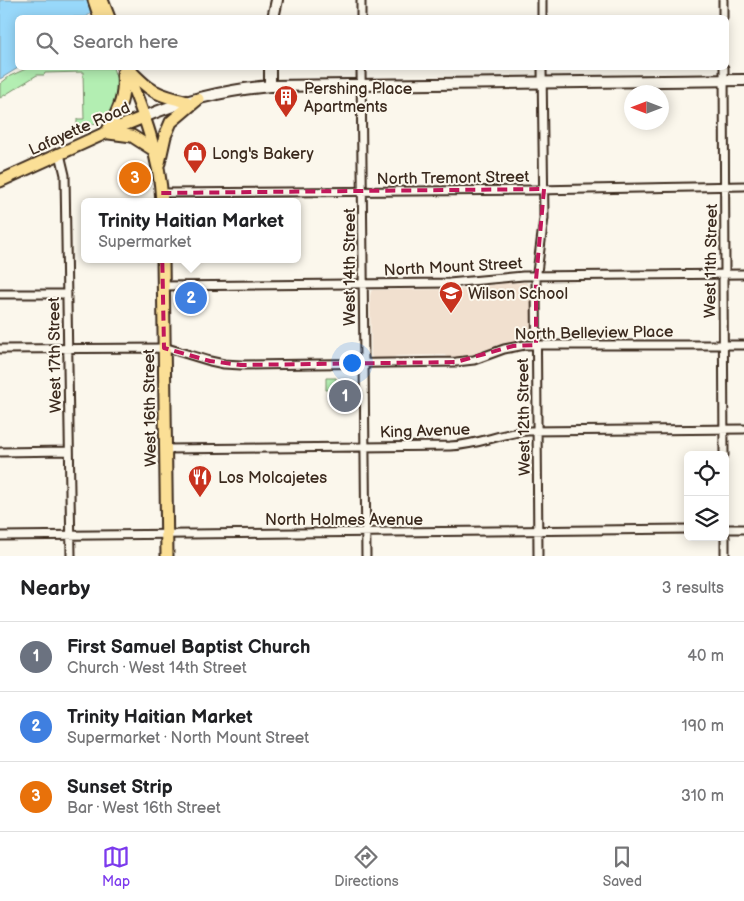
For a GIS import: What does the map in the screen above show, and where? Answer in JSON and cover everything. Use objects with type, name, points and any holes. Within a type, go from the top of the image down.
[{"type":"main road","points":[[94,0],[99,15]]},
{"type":"main road","points":[[102,0],[108,15]]},
{"type":"main road","points":[[125,70],[122,100],[107,132],[132,136],[154,150]]},
{"type":"main road","points":[[126,70],[144,117],[154,150],[162,197]]},
{"type":"main road","points":[[127,70],[154,91],[165,96],[192,100]]},
{"type":"main road","points":[[158,168],[165,136],[171,122],[192,100]]},
{"type":"main road","name":"Lafayette Road","points":[[0,181],[144,117]]},
{"type":"main road","name":"West 16th Street","points":[[163,263],[167,556]]},
{"type":"street","points":[[273,15],[277,0]]},
{"type":"street","points":[[361,0],[361,15]]},
{"type":"street","points":[[542,0],[542,15]]},
{"type":"street","points":[[723,0],[723,15]]},
{"type":"street","points":[[270,70],[270,86]]},
{"type":"street","name":"West 14th Street","points":[[361,70],[366,556]]},
{"type":"street","name":"West 12th Street","points":[[538,556],[536,276],[544,218],[542,70]]},
{"type":"street","name":"West 11th Street","points":[[724,70],[726,271],[723,280],[724,451]]},
{"type":"street","points":[[144,117],[192,100],[228,92],[270,86],[744,80]]},
{"type":"street","name":"West 17th Street","points":[[60,154],[65,175],[71,556]]},
{"type":"street","name":"North Tremont Street","points":[[162,197],[362,191],[744,186]]},
{"type":"street","name":"North Mount Street","points":[[163,286],[461,282],[536,276],[744,274]]},
{"type":"street","points":[[0,294],[67,294]]},
{"type":"street","name":"North Belleview Place","points":[[0,349],[164,348],[208,361],[232,364],[462,362],[513,346],[536,345],[744,345]]},
{"type":"street","name":"King Avenue","points":[[166,449],[461,445],[480,442],[508,433],[537,430],[744,429]]},
{"type":"street","points":[[0,452],[70,451]]},
{"type":"street","name":"North Holmes Avenue","points":[[0,536],[684,529]]},
{"type":"street","points":[[729,529],[744,529]]},
{"type":"street","points":[[724,541],[725,556]]},
{"type":"highlighted area","points":[[544,189],[536,280],[536,345],[513,346],[456,362],[241,365],[210,361],[164,348],[161,193]]},
{"type":"shaded area","name":"Wilson School","points":[[526,282],[531,287],[531,337],[526,341],[509,343],[464,358],[450,358],[444,355],[398,356],[386,359],[373,358],[371,356],[370,296],[373,290],[461,289]]},
{"type":"green space","points":[[24,70],[114,70],[119,86],[115,106],[109,115],[80,132],[77,127],[77,119],[84,119],[83,72],[37,75],[0,98],[0,84],[10,76]]},
{"type":"green space","points":[[326,378],[336,378],[335,390],[326,390]]},
{"type":"water","points":[[0,0],[108,0],[89,15],[15,15],[15,70],[0,79]]},
{"type":"place","name":"Pershing Place Apartments","points":[[286,118]]},
{"type":"place","name":"Long's Bakery","points":[[195,174]]},
{"type":"place","name":"Sunset Strip","points":[[135,178]]},
{"type":"place","name":"Trinity Haitian Market","points":[[191,298]]},
{"type":"place","name":"Wilson School","points":[[451,314]]},
{"type":"place","name":"First Samuel Baptist Church","points":[[345,396]]},
{"type":"place","name":"Los Molcajetes","points":[[200,498]]}]
